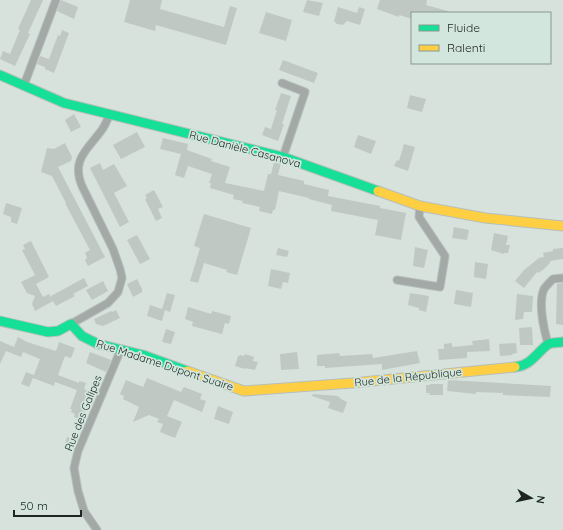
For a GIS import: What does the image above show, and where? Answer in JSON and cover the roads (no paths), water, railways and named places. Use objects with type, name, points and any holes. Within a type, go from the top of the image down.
[{"type":"street","points":[[24,85],[56,0]]},
{"type":"street","name":"Rue Danièle Casanova","points":[[0,75],[64,103],[283,157],[420,206],[485,218],[563,226]]},
{"type":"street","points":[[282,83],[305,92],[283,157]]},
{"type":"street","points":[[0,321],[53,332],[60,330],[108,303],[118,292],[122,278],[120,269],[113,249],[82,186],[78,171],[79,163],[85,149],[101,131],[110,114]]},
{"type":"street","points":[[397,280],[440,287],[445,256],[419,217],[420,206]]},
{"type":"street","points":[[563,278],[553,279],[544,290],[542,308],[544,328],[548,344],[563,342]]},
{"type":"street","name":"Rue Madame Dupont Suaire","points":[[71,324],[82,336],[98,344],[143,355],[244,391]]},
{"type":"street","name":"Rue de la République","points":[[244,391],[352,383],[518,367],[528,364],[536,358],[548,344]]},
{"type":"street","name":"Rue des Galipes","points":[[98,530],[84,511],[78,491],[74,468],[78,451],[121,349]]}]
